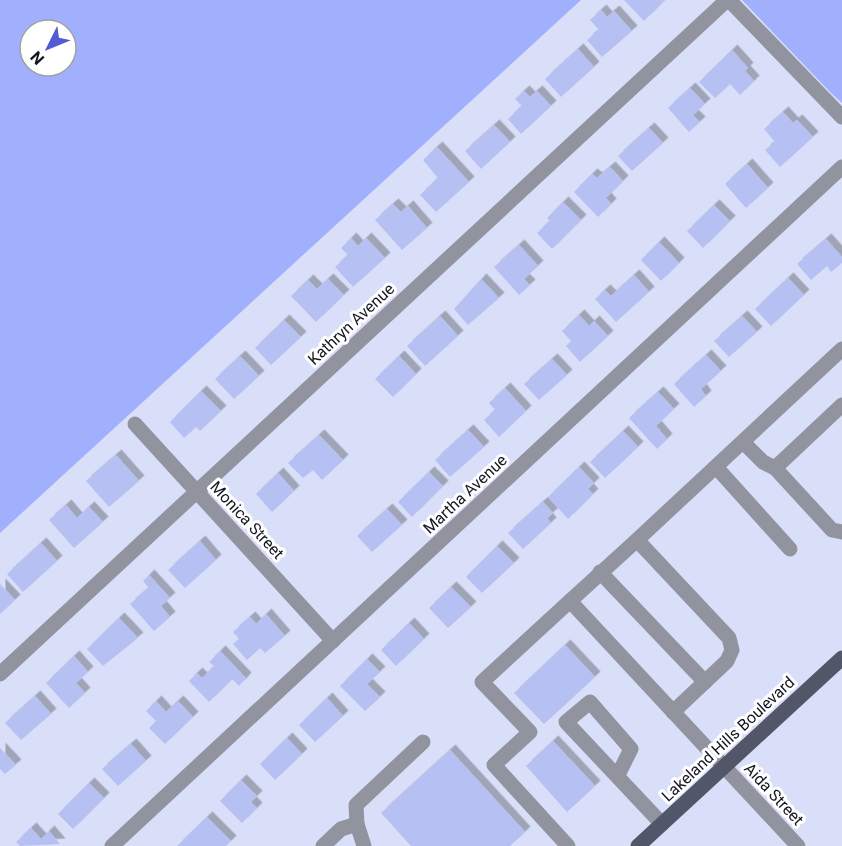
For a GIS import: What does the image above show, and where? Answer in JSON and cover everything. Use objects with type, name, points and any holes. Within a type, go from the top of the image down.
[{"type":"main road","name":"Lakeland Hills Boulevard","points":[[638,846],[842,658]]},
{"type":"street","points":[[728,0],[842,117]]},
{"type":"street","name":"Kathryn Avenue","points":[[0,674],[728,0]]},
{"type":"street","name":"Martha Avenue","points":[[112,846],[842,167]]},
{"type":"street","points":[[568,846],[494,765],[530,732],[482,682],[842,349]]},
{"type":"street","points":[[775,468],[842,405]]},
{"type":"street","name":"Monica Street","points":[[135,424],[333,641]]},
{"type":"street","points":[[743,442],[763,462],[775,468],[831,530],[842,532]]},
{"type":"street","points":[[716,467],[790,549]]},
{"type":"street","points":[[637,540],[729,638],[732,650],[727,661],[673,712]]},
{"type":"street","points":[[600,572],[705,682]]},
{"type":"street","name":"Aida Street","points":[[570,601],[798,846]]},
{"type":"street","points":[[618,775],[631,749],[590,702],[566,722],[662,824]]},
{"type":"street","points":[[364,846],[357,824],[356,805],[423,742]]},
{"type":"street","points":[[323,846],[341,829],[357,824]]},
{"type":"shaded area","points":[[0,0],[581,0],[0,533]]},
{"type":"shaded area","points":[[742,0],[842,0],[842,103],[831,93]]},
{"type":"building","points":[[624,0],[665,0],[644,21]]},
{"type":"building","points":[[601,10],[607,17],[614,11],[632,31],[602,57],[587,40],[599,30],[590,20]]},
{"type":"building","points":[[578,49],[594,67],[561,97],[545,79]]},
{"type":"building","points":[[732,50],[748,68],[745,71],[754,81],[740,95],[730,84],[715,98],[699,82]]},
{"type":"building","points":[[690,88],[705,104],[693,115],[700,122],[689,132],[668,108]]},
{"type":"building","points":[[524,91],[530,97],[537,91],[551,106],[521,134],[508,119],[522,106],[515,99]]},
{"type":"building","points":[[783,112],[793,123],[797,120],[813,137],[780,167],[765,150],[775,142],[764,129]]},
{"type":"building","points":[[494,125],[510,142],[481,169],[465,151]]},
{"type":"building","points":[[649,128],[663,143],[632,171],[618,156]]},
{"type":"building","points":[[437,147],[469,182],[436,212],[420,195],[438,178],[423,160]]},
{"type":"building","points":[[747,164],[768,188],[746,208],[725,184]]},
{"type":"building","points":[[610,167],[623,181],[606,198],[611,204],[598,217],[574,192],[592,174],[597,178]]},
{"type":"building","points":[[563,202],[581,220],[552,249],[537,233],[550,221],[547,218]]},
{"type":"building","points":[[393,204],[401,212],[408,206],[427,228],[402,250],[375,220]]},
{"type":"building","points":[[714,205],[730,221],[703,248],[687,231]]},
{"type":"building","points":[[351,238],[358,246],[366,238],[385,258],[353,287],[335,267],[348,255],[341,248]]},
{"type":"building","points":[[826,239],[842,257],[842,263],[831,272],[827,266],[811,280],[797,264]]},
{"type":"building","points":[[659,242],[679,263],[661,281],[641,260]]},
{"type":"building","points":[[519,245],[538,266],[524,279],[530,285],[519,295],[494,267]]},
{"type":"building","points":[[634,275],[649,292],[616,322],[595,299],[605,290],[611,296]]},
{"type":"building","points":[[788,278],[804,295],[771,326],[755,309]]},
{"type":"building","points":[[328,279],[344,295],[316,322],[291,296],[308,280],[317,289]]},
{"type":"building","points":[[481,279],[499,298],[468,325],[454,309]]},
{"type":"building","points":[[579,315],[589,326],[594,321],[608,336],[580,362],[566,346],[571,341],[562,331]]},
{"type":"building","points":[[440,316],[458,336],[425,366],[407,346]]},
{"type":"building","points":[[742,316],[757,332],[729,357],[714,341]]},
{"type":"building","points":[[284,320],[301,337],[271,365],[255,348]]},
{"type":"building","points":[[706,355],[721,371],[701,389],[706,396],[694,407],[674,384]]},
{"type":"building","points":[[240,356],[259,376],[234,399],[215,379]]},
{"type":"building","points":[[399,356],[416,374],[393,397],[375,379]]},
{"type":"building","points":[[552,359],[567,375],[539,400],[524,384]]},
{"type":"building","points":[[505,388],[526,411],[499,437],[484,420],[495,410],[489,403]]},
{"type":"building","points":[[201,391],[221,411],[200,431],[196,427],[184,438],[170,422]]},
{"type":"building","points":[[658,392],[674,409],[656,426],[667,439],[657,449],[629,418]]},
{"type":"building","points":[[468,430],[484,447],[450,477],[435,460]]},
{"type":"building","points":[[623,431],[638,447],[605,478],[590,462]]},
{"type":"building","points":[[319,435],[343,460],[322,480],[313,470],[303,478],[288,463]]},
{"type":"building","points":[[116,455],[139,481],[109,507],[86,481]]},
{"type":"building","points":[[579,467],[594,483],[588,489],[593,494],[568,519],[548,497]]},
{"type":"building","points":[[429,472],[443,486],[412,517],[398,502]]},
{"type":"building","points":[[278,473],[294,491],[272,512],[256,494]]},
{"type":"building","points":[[543,502],[553,513],[547,518],[551,523],[523,549],[508,533]]},
{"type":"building","points":[[66,505],[77,518],[89,507],[103,522],[74,548],[49,520]]},
{"type":"building","points":[[387,509],[402,525],[372,552],[357,536]]},
{"type":"building","points":[[200,541],[216,560],[185,588],[168,570]]},
{"type":"building","points":[[41,543],[57,561],[23,592],[7,574]]},
{"type":"building","points":[[497,546],[514,563],[482,593],[466,577]]},
{"type":"building","points":[[149,575],[170,598],[161,606],[170,617],[154,631],[130,604],[149,588],[143,581]]},
{"type":"building","points":[[0,584],[15,600],[0,614]]},
{"type":"building","points":[[451,587],[471,607],[448,628],[429,608]]},
{"type":"building","points":[[266,614],[285,636],[265,653],[260,648],[247,660],[233,644],[239,639],[233,632],[250,617],[256,624]]},
{"type":"building","points":[[119,618],[138,638],[103,666],[87,649]]},
{"type":"building","points":[[409,623],[424,639],[396,666],[381,650]]},
{"type":"building","points":[[565,645],[595,677],[544,724],[514,693]]},
{"type":"building","points":[[220,651],[246,678],[239,686],[232,679],[209,702],[189,681],[197,673],[202,678],[214,666],[209,662]]},
{"type":"building","points":[[74,656],[88,672],[76,683],[85,693],[69,708],[46,683]]},
{"type":"building","points":[[367,659],[380,672],[367,684],[380,697],[365,711],[340,686]]},
{"type":"building","points":[[35,696],[51,714],[21,740],[5,723]]},
{"type":"building","points":[[327,698],[343,716],[315,742],[299,725]]},
{"type":"building","points":[[156,701],[166,712],[178,701],[193,717],[165,744],[149,728],[156,721],[146,711]]},
{"type":"building","points":[[287,738],[302,754],[275,780],[260,764]]},
{"type":"building","points":[[553,741],[595,786],[567,812],[526,766]]},
{"type":"building","points":[[131,744],[146,761],[118,786],[102,769]]},
{"type":"building","points":[[0,748],[16,765],[5,774],[0,769]]},
{"type":"building","points":[[450,750],[525,832],[510,846],[411,846],[381,813]]},
{"type":"building","points":[[241,780],[257,796],[251,802],[257,808],[242,823],[220,801]]},
{"type":"building","points":[[89,783],[104,798],[73,829],[58,814]]},
{"type":"building","points":[[207,817],[231,841],[226,846],[177,846]]},
{"type":"building","points":[[31,828],[41,839],[49,831],[60,844],[20,846],[16,842]]}]
